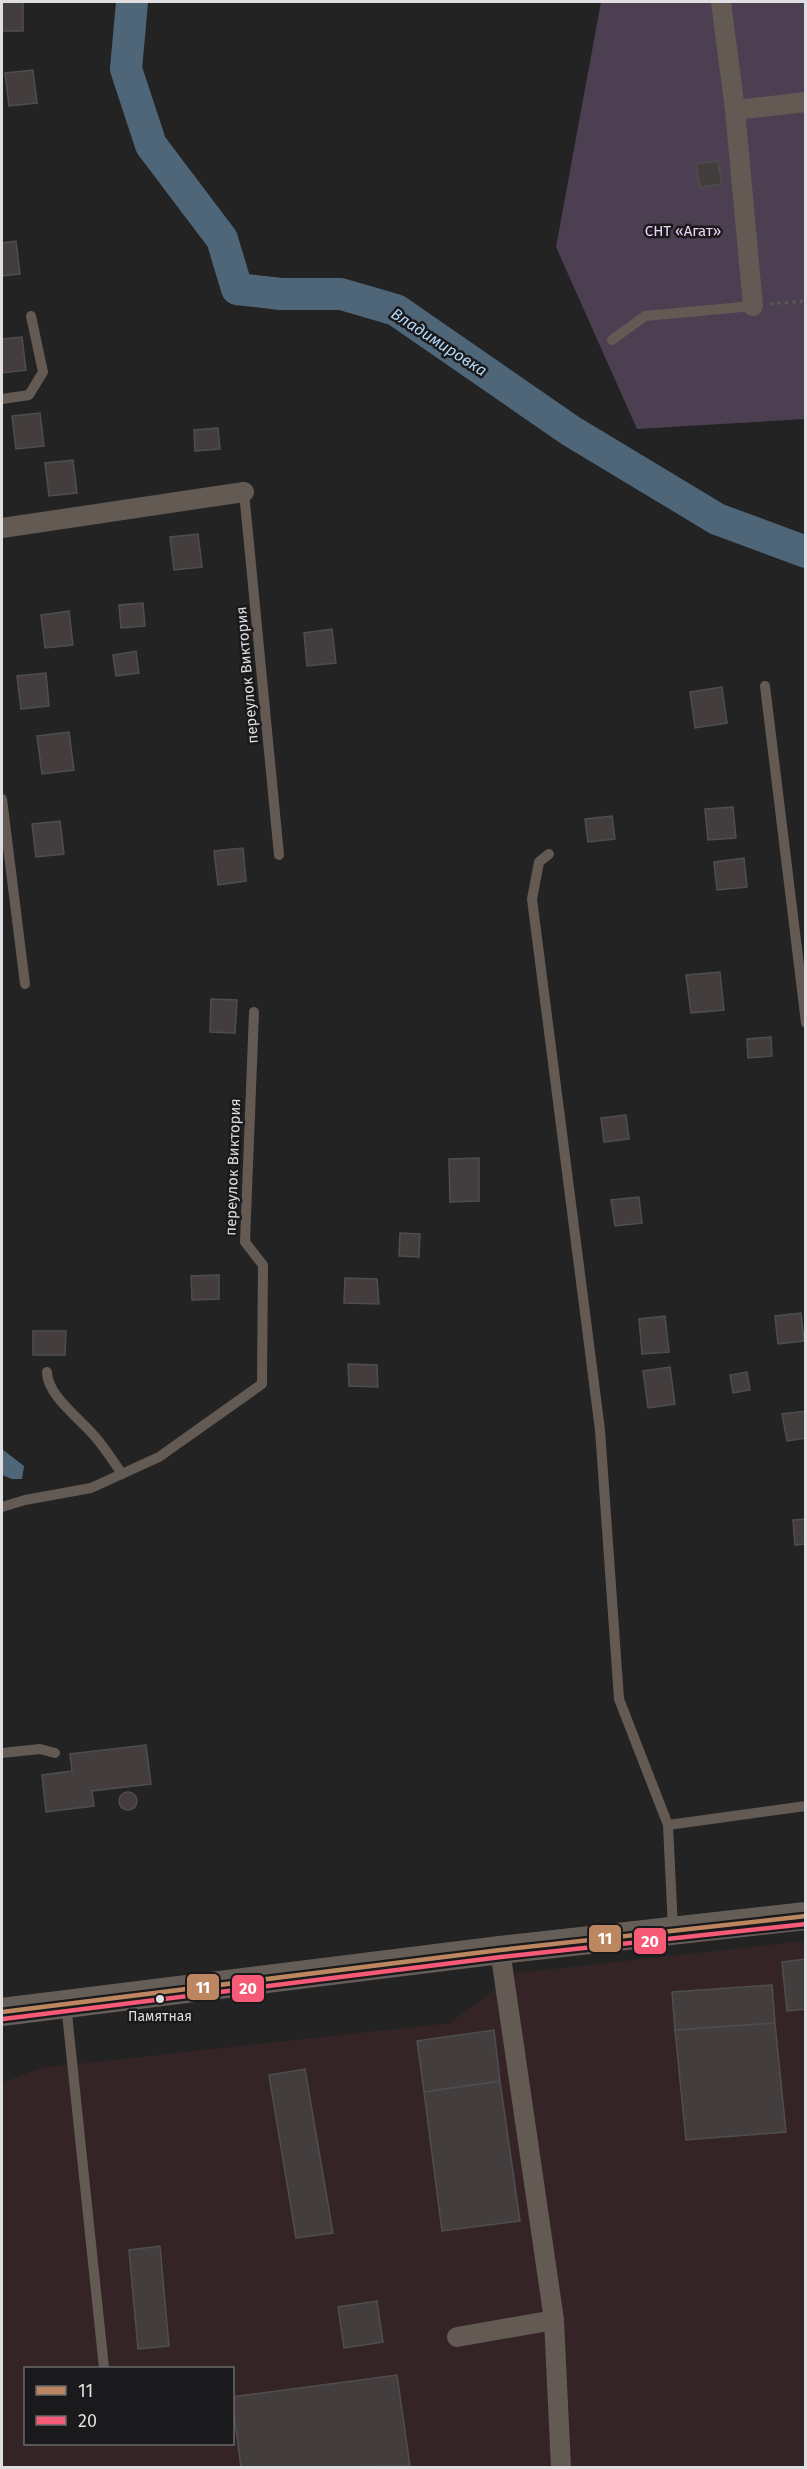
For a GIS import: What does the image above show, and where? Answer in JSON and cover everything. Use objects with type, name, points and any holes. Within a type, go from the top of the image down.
[{"type":"street","points":[[721,2],[735,110],[753,306]]},
{"type":"street","points":[[735,110],[806,102]]},
{"type":"street","points":[[2,528],[244,492]]},
{"type":"street","points":[[2,2012],[500,1950],[806,1916]]},
{"type":"street","points":[[500,1950],[554,2320],[561,2468]]},
{"type":"street","points":[[457,2337],[554,2320]]},
{"type":"lane","points":[[612,340],[645,316],[753,306]]},
{"type":"lane","points":[[2,399],[29,395],[43,372],[31,316]]},
{"type":"lane","name":"переулок Виктория","points":[[244,492],[279,855]]},
{"type":"lane","points":[[765,686],[806,1023]]},
{"type":"lane","points":[[2,799],[25,984]]},
{"type":"lane","points":[[549,854],[539,862],[532,899],[600,1430],[619,1699],[668,1825],[673,1930]]},
{"type":"lane","name":"переулок Виктория","points":[[2,1507],[25,1500],[91,1488],[159,1457],[262,1384],[263,1265],[245,1242],[254,1012]]},
{"type":"lane","points":[[47,1372],[47,1382],[72,1413],[97,1438],[122,1474]]},
{"type":"lane","points":[[2,1753],[40,1749],[56,1753]]},
{"type":"lane","points":[[668,1825],[806,1806]]},
{"type":"lane","points":[[66,2004],[104,2367]]},
{"type":"path","points":[[753,306],[806,301]]},
{"type":"shaded area","points":[[805,1941],[805,2467],[2,2468],[2,2083],[40,2068],[450,2023],[517,1973]]},
{"type":"green space","name":"СНТ «Агат»","points":[[601,2],[805,2],[805,419],[637,429],[556,247]]},
{"type":"water","points":[[2,1449],[24,1466],[22,1479],[12,1479],[2,1475]]},
{"type":"building","points":[[2,2],[23,2],[23,31],[2,31]]},
{"type":"building","points":[[33,70],[37,103],[9,106],[5,73]]},
{"type":"building","points":[[718,161],[722,184],[700,188],[696,164]]},
{"type":"building","points":[[16,241],[20,274],[2,276],[2,243]]},
{"type":"building","points":[[22,337],[26,370],[2,373],[2,339]]},
{"type":"building","points":[[40,413],[44,446],[16,449],[12,416]]},
{"type":"building","points":[[218,428],[220,449],[195,451],[194,430]]},
{"type":"building","points":[[73,460],[77,493],[49,496],[45,463]]},
{"type":"building","points":[[198,534],[202,567],[174,570],[170,537]]},
{"type":"building","points":[[143,603],[145,626],[121,628],[119,605]]},
{"type":"building","points":[[69,611],[73,645],[45,648],[41,615]]},
{"type":"building","points":[[332,629],[336,663],[307,666],[304,633]]},
{"type":"building","points":[[136,651],[139,673],[116,676],[113,655]]},
{"type":"building","points":[[46,673],[49,706],[21,709],[17,676]]},
{"type":"building","points":[[722,687],[727,723],[695,728],[690,692]]},
{"type":"building","points":[[69,732],[74,770],[42,774],[37,736]]},
{"type":"building","points":[[733,807],[736,838],[708,840],[705,809]]},
{"type":"building","points":[[612,816],[615,839],[588,842],[585,819]]},
{"type":"building","points":[[60,821],[64,854],[36,857],[32,824]]},
{"type":"building","points":[[243,848],[246,881],[218,885],[214,851]]},
{"type":"building","points":[[744,858],[747,887],[717,890],[714,862]]},
{"type":"building","points":[[720,972],[724,1010],[691,1013],[686,975]]},
{"type":"building","points":[[211,999],[237,1000],[235,1033],[210,1032]]},
{"type":"building","points":[[771,1037],[772,1056],[748,1058],[747,1039]]},
{"type":"building","points":[[626,1115],[629,1139],[604,1142],[601,1118]]},
{"type":"building","points":[[479,1158],[479,1201],[450,1202],[449,1159]]},
{"type":"building","points":[[639,1197],[642,1223],[615,1226],[611,1200]]},
{"type":"building","points":[[400,1233],[420,1234],[419,1257],[399,1256]]},
{"type":"building","points":[[219,1275],[219,1299],[192,1300],[191,1276]]},
{"type":"building","points":[[345,1278],[377,1279],[379,1304],[344,1303]]},
{"type":"building","points":[[801,1313],[804,1341],[778,1344],[775,1316]]},
{"type":"building","points":[[665,1316],[669,1352],[642,1354],[639,1319]]},
{"type":"building","points":[[33,1331],[66,1331],[65,1355],[33,1355]]},
{"type":"building","points":[[348,1364],[377,1365],[378,1387],[349,1386]]},
{"type":"building","points":[[670,1367],[675,1404],[648,1408],[643,1371]]},
{"type":"building","points":[[747,1372],[750,1390],[733,1393],[730,1375]]},
{"type":"building","points":[[806,1411],[806,1438],[787,1441],[782,1414]]},
{"type":"building","points":[[806,1519],[806,1544],[795,1545],[793,1520]]},
{"type":"building","points":[[146,1745],[151,1784],[92,1791],[94,1806],[46,1812],[42,1775],[72,1771],[70,1754]]},
{"type":"building","points":[[128,1792],[134,1795],[137,1801],[134,1807],[128,1810],[122,1807],[119,1801],[122,1795]]},
{"type":"building","points":[[806,1959],[806,2009],[787,2011],[782,1962]]},
{"type":"building","points":[[772,1985],[775,2023],[675,2030],[672,1992]]},
{"type":"building","points":[[775,2023],[786,2132],[686,2140],[675,2030]]},
{"type":"building","points":[[494,2030],[500,2081],[424,2092],[417,2041]]},
{"type":"building","points":[[305,2069],[333,2233],[296,2238],[269,2075]]},
{"type":"building","points":[[500,2081],[520,2221],[442,2231],[424,2092]]},
{"type":"building","points":[[160,2246],[169,2346],[138,2349],[129,2250]]},
{"type":"building","points":[[377,2301],[383,2342],[344,2348],[338,2307]]},
{"type":"building","points":[[397,2375],[410,2466],[241,2468],[234,2397]]},
{"type":"waterway","name":"Владимировка","points":[[132,2],[126,69],[151,145],[222,239],[237,289],[281,294],[341,294],[396,310],[571,431],[717,519],[806,552]]},
{"type":"transit line","name":"11","points":[[2,2012],[500,1950],[806,1916]]},
{"type":"transit line","name":"20","points":[[3,2019],[501,1957],[806,1924]]},
{"type":"place","name":"Памятная","points":[[160,1999]]}]
